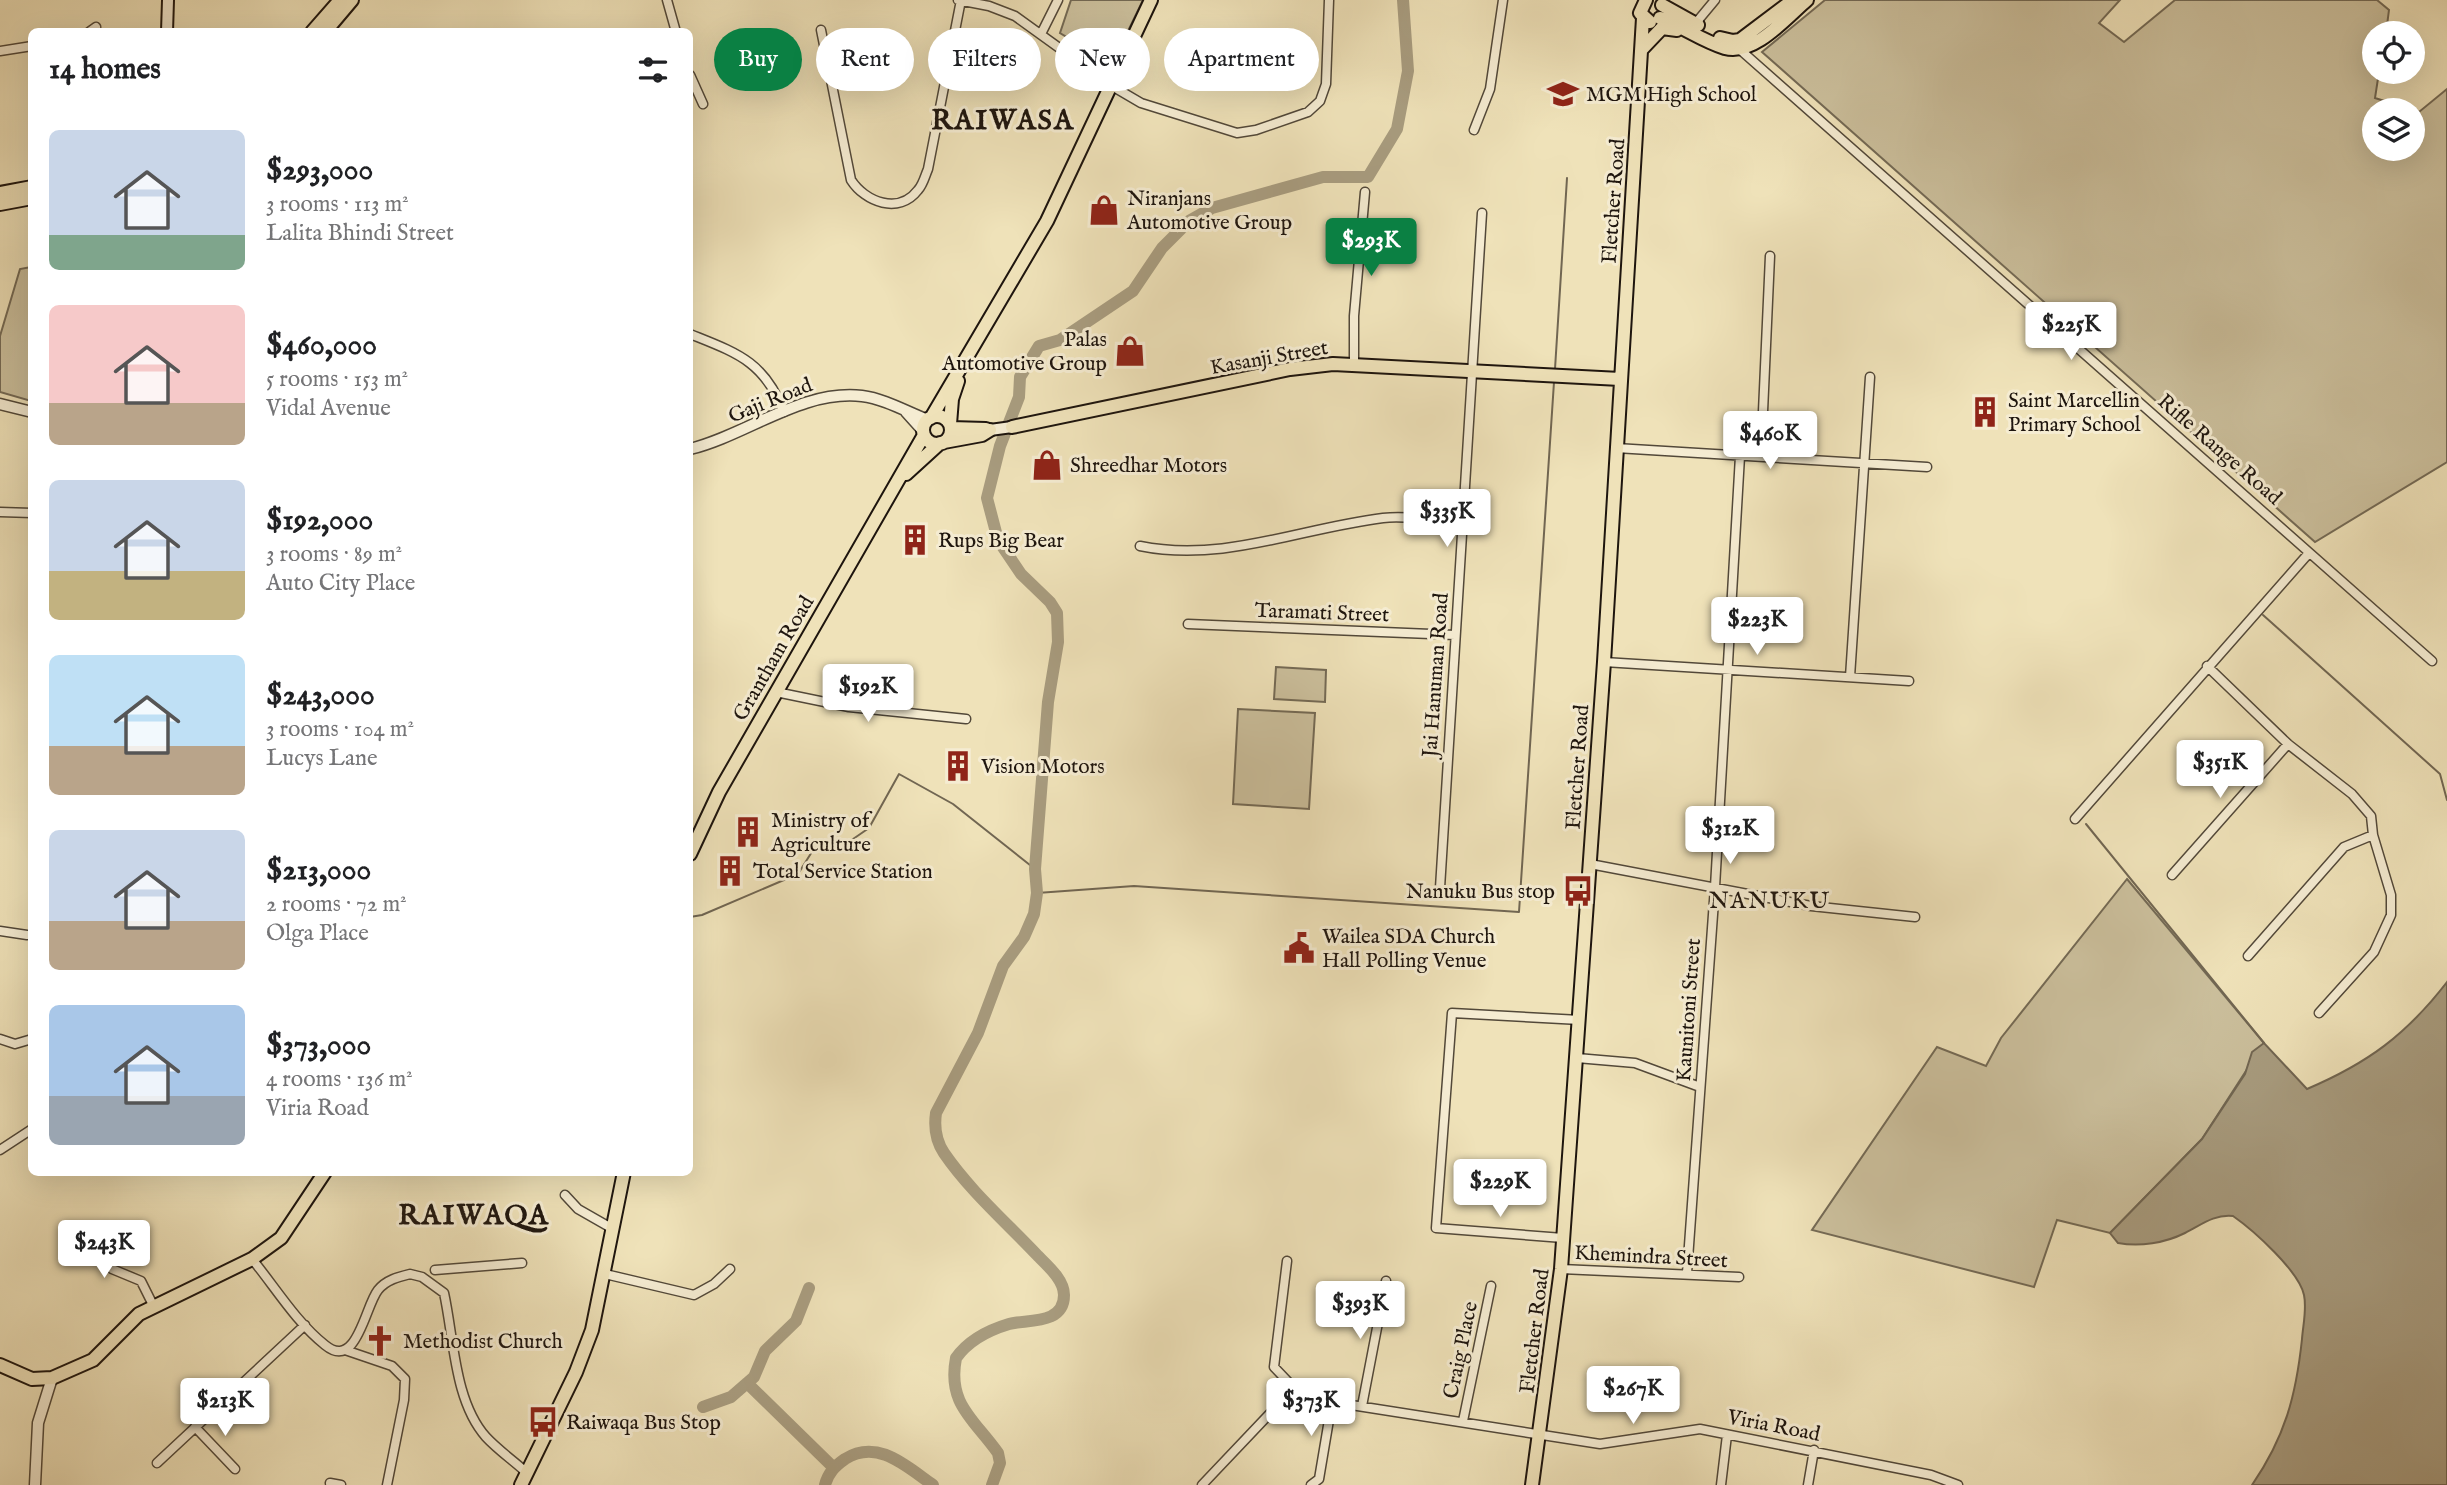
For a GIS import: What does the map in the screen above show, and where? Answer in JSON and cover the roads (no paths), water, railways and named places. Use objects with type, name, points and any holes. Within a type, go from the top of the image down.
[{"type":"main road","points":[[167,28],[168,0]]},
{"type":"main road","points":[[316,28],[340,0]]},
{"type":"main road","points":[[328,28],[352,0]]},
{"type":"main road","name":"Grantham Road","points":[[1138,28],[1151,0]]},
{"type":"main road","points":[[1736,46],[1793,0]]},
{"type":"main road","points":[[1642,49],[1662,28],[1709,41],[1751,46],[1807,0]]},
{"type":"main road","points":[[1649,9],[1695,24],[1736,46]]},
{"type":"main road","points":[[1649,9],[1709,41]]},
{"type":"main road","name":"Fletcher Road","points":[[1532,1485],[1561,1269],[1604,662],[1642,49],[1649,9]]},
{"type":"main road","name":"Grantham Road","points":[[693,846],[703,821],[776,692],[1047,221],[1109,91]]},
{"type":"main road","points":[[0,193],[28,188]]},
{"type":"main road","points":[[0,204],[28,199]]},
{"type":"main road","name":"Kasanji Street","points":[[927,426],[942,417],[951,426],[994,429],[1012,427],[1290,369],[1354,363],[1620,379]]},
{"type":"main road","name":"Grantham Road","points":[[951,426],[952,399],[959,374]]},
{"type":"main road","points":[[927,426],[929,441],[942,443],[951,426]]},
{"type":"main road","name":"Kasanji Street","points":[[942,443],[982,435],[994,429]]},
{"type":"main road","name":"Grantham Road","points":[[895,484],[942,443]]},
{"type":"main road","points":[[0,1365],[32,1379],[51,1378],[93,1360],[126,1324],[154,1307],[252,1259],[281,1238],[321,1176]]},
{"type":"main road","points":[[524,1479],[576,1372],[592,1330],[623,1176]]},
{"type":"street","points":[[667,0],[675,28]]},
{"type":"street","points":[[833,91],[851,180],[858,191],[875,201],[892,204],[907,200],[919,190],[928,169],[960,0],[1008,12],[1032,28]]},
{"type":"street","points":[[1055,44],[1041,34],[1058,0]]},
{"type":"street","points":[[1120,91],[1141,103],[1237,133],[1256,130],[1308,112],[1320,101],[1326,88],[1329,0]]},
{"type":"street","points":[[1474,130],[1490,89],[1503,0]]},
{"type":"street","points":[[1695,24],[1715,0]]},
{"type":"street","name":"Rifle Range Road","points":[[1736,46],[2432,662]]},
{"type":"street","points":[[0,51],[28,47]]},
{"type":"street","points":[[693,82],[703,104]]},
{"type":"street","points":[[1354,363],[1354,317],[1365,192]]},
{"type":"street","name":"Jai Hanuman Road","points":[[1440,888],[1482,213]]},
{"type":"street","points":[[1761,456],[1770,256]]},
{"type":"street","points":[[693,335],[726,347],[753,364],[772,387],[784,412]]},
{"type":"street","points":[[1850,677],[1870,377]]},
{"type":"street","name":"Gaji Road","points":[[693,448],[726,439],[784,412],[827,398],[861,396],[884,401],[906,411],[927,426]]},
{"type":"street","points":[[0,404],[28,411]]},
{"type":"street","points":[[1616,449],[1927,467]]},
{"type":"street","name":"Kaunitoni Street","points":[[1687,1273],[1715,887],[1740,456]]},
{"type":"street","points":[[0,512],[28,513]]},
{"type":"street","points":[[1140,546],[1196,552],[1231,549],[1385,518],[1463,523]]},
{"type":"street","points":[[2075,819],[2309,553]]},
{"type":"street","name":"Taramati Street","points":[[1188,624],[1455,635]]},
{"type":"street","points":[[1604,662],[1909,681]]},
{"type":"street","points":[[2207,666],[2288,744],[2352,794],[2371,816],[2373,835],[2391,895],[2391,915],[2374,952],[2319,1013]]},
{"type":"street","points":[[776,692],[849,707],[966,719]]},
{"type":"street","points":[[2172,875],[2288,744]]},
{"type":"street","points":[[2248,956],[2344,847],[2373,835]]},
{"type":"street","points":[[1590,864],[1811,906],[1915,917]]},
{"type":"street","points":[[0,931],[27,935]]},
{"type":"street","points":[[1563,1238],[1436,1228],[1452,1013],[1580,1020]]},
{"type":"street","points":[[0,1039],[15,1044],[28,1040]]},
{"type":"street","points":[[1577,1058],[1634,1063],[1700,1087]]},
{"type":"street","points":[[0,1150],[28,1132]]},
{"type":"street","points":[[565,1195],[578,1209],[613,1229]]},
{"type":"street","points":[[77,1233],[112,1269],[141,1281],[154,1307]]},
{"type":"street","points":[[252,1259],[305,1325],[327,1347],[345,1350],[392,1366],[405,1379],[404,1400],[387,1485]]},
{"type":"street","points":[[1202,1485],[1294,1388],[1277,1373],[1273,1363],[1287,1261]]},
{"type":"street","points":[[435,1270],[522,1263]]},
{"type":"street","points":[[605,1274],[694,1294],[702,1292],[730,1269]]},
{"type":"street","name":"Khemindra Street","points":[[1561,1269],[1739,1277]]},
{"type":"street","points":[[345,1350],[354,1342],[371,1302],[383,1284],[410,1274],[434,1284],[444,1293],[459,1373],[474,1418],[485,1436],[524,1479]]},
{"type":"street","points":[[1362,1406],[1385,1281]]},
{"type":"street","name":"Craig Place","points":[[1463,1421],[1491,1286]]},
{"type":"street","points":[[157,1463],[305,1325]]},
{"type":"street","points":[[35,1485],[38,1423],[51,1378]]},
{"type":"street","name":"Viria Road","points":[[1294,1388],[1332,1402],[1609,1445],[1700,1429],[1931,1475],[1958,1485]]},
{"type":"street","points":[[1311,1485],[1319,1479],[1332,1402]]},
{"type":"street","points":[[195,1427],[235,1469]]},
{"type":"street","points":[[1721,1485],[1727,1434]]},
{"type":"street","points":[[1808,1485],[1814,1450]]},
{"type":"street","points":[[330,1483],[341,1485]]},
{"type":"waterway","points":[[992,1485],[1000,1463],[998,1453],[959,1399],[954,1374],[956,1358],[973,1341],[994,1329],[1042,1319],[1058,1312],[1064,1295],[1061,1284],[1051,1269],[954,1167],[941,1148],[936,1129],[936,1113],[978,1033],[1003,966],[1024,937],[1034,914],[1037,893],[1035,869],[1048,702],[1058,642],[1057,613],[1050,602],[1021,574],[998,540],[987,498],[1000,446],[1019,397],[1020,377],[1039,346],[1060,340],[1133,291],[1162,248],[1189,221],[1212,208],[1323,177],[1368,177],[1397,129],[1408,71],[1403,0]]},
{"type":"waterway","points":[[1555,369],[1567,178]]},
{"type":"waterway","points":[[1037,893],[1134,886],[1519,912],[1554,382]]},
{"type":"waterway","points":[[2263,615],[2440,774],[2447,800]]},
{"type":"waterway","points":[[693,916],[798,874],[820,839],[825,851],[840,848],[869,828],[899,774],[953,804],[1035,869]]},
{"type":"waterway","points":[[2086,824],[2264,1043]]},
{"type":"waterway","points":[[703,1407],[731,1397],[754,1377],[765,1351],[796,1321],[809,1288]]},
{"type":"waterway","points":[[747,1383],[834,1468]]},
{"type":"waterway","points":[[825,1485],[830,1473],[841,1462],[857,1453],[869,1452],[892,1457],[933,1485]]},
{"type":"place","name":"MGM High School","points":[[1563,94]]},
{"type":"place","name":"Niranjans Automotive Group","points":[[1104,210]]},
{"type":"place","name":"Palas Automotive Group","points":[[1130,351]]},
{"type":"place","name":"Saint Marcellin Primary School","points":[[1985,412]]},
{"type":"place","name":"Shreedhar Motors","points":[[1047,465]]},
{"type":"place","name":"Rups Big Bear","points":[[915,540]]},
{"type":"place","name":"Vision Motors","points":[[958,766]]},
{"type":"place","name":"Ministry of Agriculture","points":[[748,832]]},
{"type":"place","name":"Total Service Station","points":[[730,871]]},
{"type":"place","name":"Nanuku Bus stop","points":[[1578,891]]},
{"type":"place","name":"Wailea SDA Church Hall Polling Venue","points":[[1299,948]]},
{"type":"place","name":"Methodist Church","points":[[380,1341]]},
{"type":"place","name":"Raiwaqa Bus Stop","points":[[543,1422]]},
{"type":"district","name":"RAIWASA","points":[[1003,119]]},
{"type":"district","name":"NANUKU","points":[[1770,900]]},
{"type":"district","name":"RAIWAQA","points":[[474,1214]]}]
